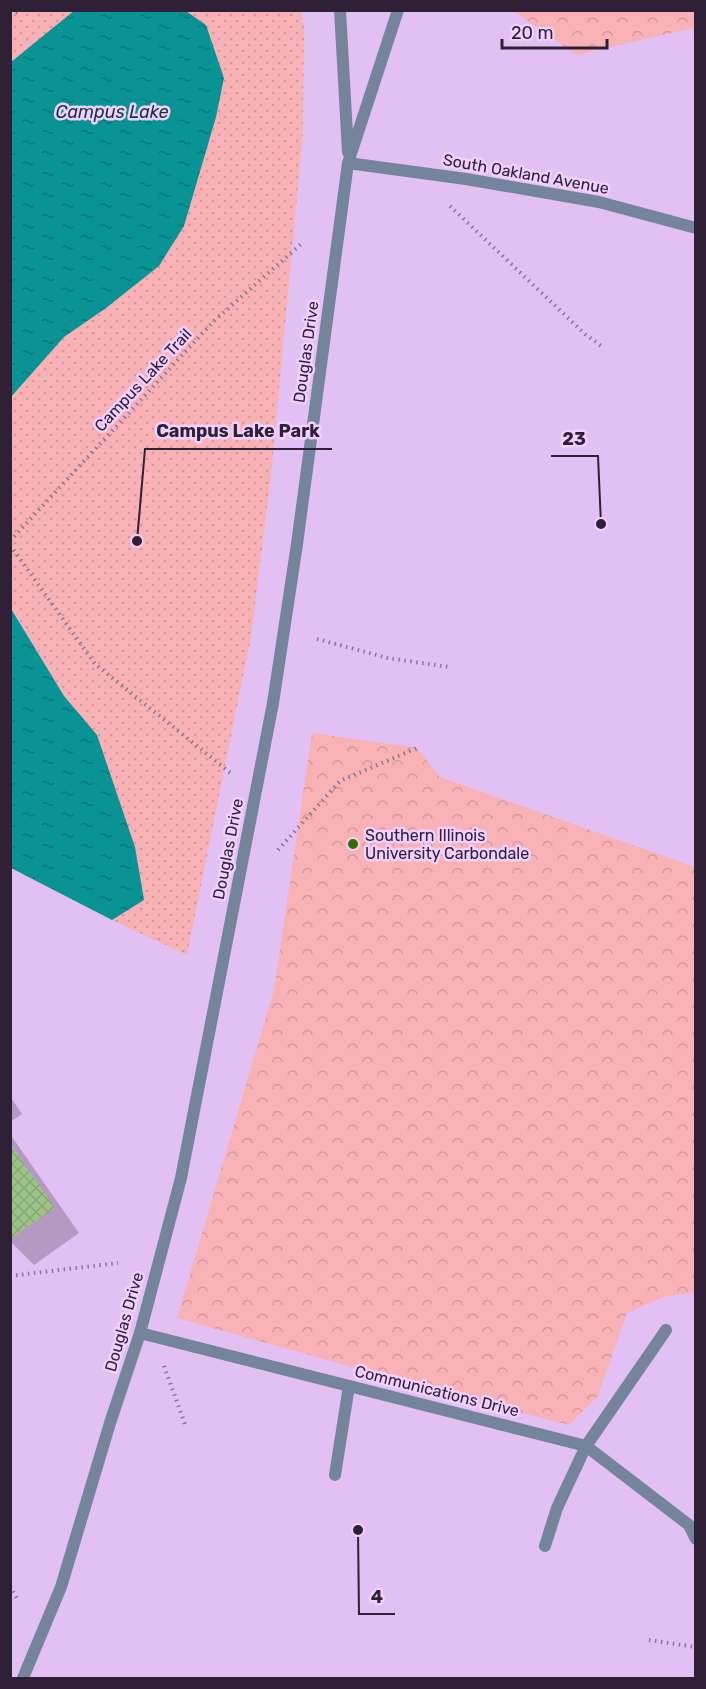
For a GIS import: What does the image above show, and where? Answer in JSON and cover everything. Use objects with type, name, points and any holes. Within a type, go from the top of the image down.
[{"type":"street","points":[[340,10],[348,163]]},
{"type":"street","name":"Douglas Drive","points":[[23,1678],[61,1587],[110,1423],[140,1333],[181,1178],[273,703],[348,163],[398,10]]},
{"type":"street","name":"South Oakland Avenue","points":[[348,163],[466,179],[600,202],[696,228]]},
{"type":"street","points":[[544,1546],[557,1508],[586,1446],[666,1330]]},
{"type":"street","name":"Communications Drive","points":[[140,1333],[586,1446],[689,1525],[696,1539]]},
{"type":"street","points":[[334,1475],[349,1386]]},
{"type":"path","points":[[10,15],[21,10]]},
{"type":"path","points":[[450,206],[585,334],[604,348]]},
{"type":"path","name":"Campus Lake Trail","points":[[233,775],[95,664],[10,543],[213,322],[301,244]]},
{"type":"path","points":[[317,639],[388,658],[449,668]]},
{"type":"path","points":[[278,850],[340,781],[417,748]]},
{"type":"path","points":[[10,1276],[118,1263]]},
{"type":"path","points":[[164,1365],[185,1424]]},
{"type":"path","points":[[10,1586],[17,1599]]},
{"type":"path","points":[[649,1640],[696,1647]]},
{"type":"shaded area","name":"Southern Illinois University Carbondale","points":[[11,11],[695,11],[695,1678],[11,1678]]},
{"type":"green space","points":[[11,11],[75,11],[11,62]]},
{"type":"green space","points":[[186,11],[301,11],[304,24],[303,132],[271,476],[251,637],[187,955],[112,920],[144,900],[97,735],[64,696],[11,607],[11,397],[64,337],[106,308],[184,226],[214,124],[206,25]]},
{"type":"green space","points":[[513,11],[695,11],[695,44],[693,28],[577,55]]},
{"type":"green space","points":[[312,733],[417,748],[440,777],[695,867],[695,1292],[664,1297],[627,1313],[598,1396],[569,1425],[177,1318],[274,990]]},
{"type":"water","name":"Campus Lake","points":[[75,10],[186,11],[206,25],[224,78],[216,117],[184,226],[159,266],[106,308],[64,337],[11,397],[11,62]]},
{"type":"water","points":[[10,607],[64,696],[97,735],[135,847],[144,900],[112,920],[11,868]]},
{"type":"building","points":[[10,1143],[55,1208],[10,1239]]},
{"type":"place","name":"23","points":[[601,524]]},
{"type":"place","name":"Campus Lake Park","points":[[137,541]]},
{"type":"place","name":"Southern Illinois University Carbondale","points":[[353,844]]},
{"type":"place","name":"4","points":[[358,1530]]}]
